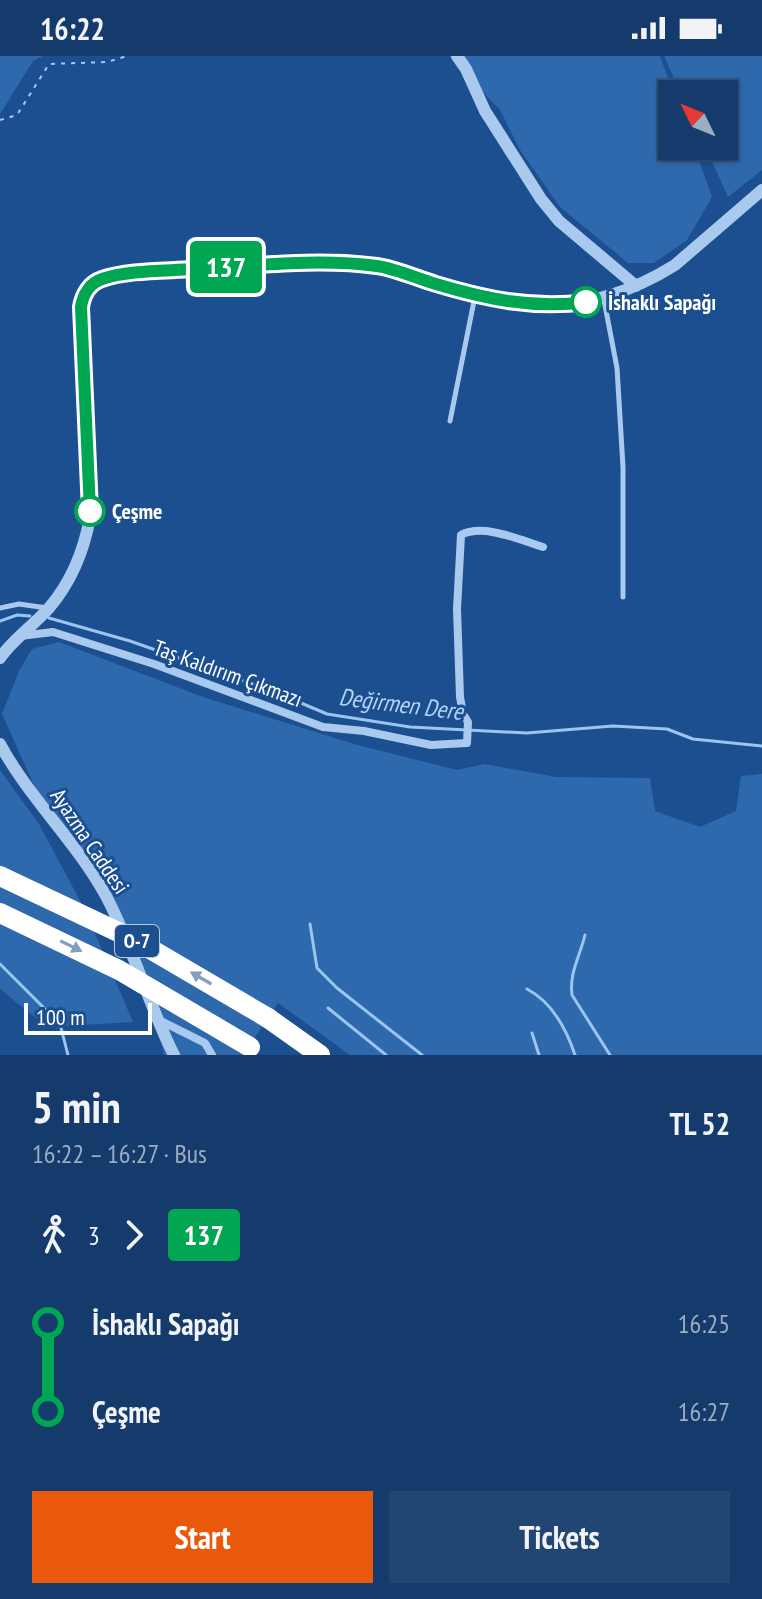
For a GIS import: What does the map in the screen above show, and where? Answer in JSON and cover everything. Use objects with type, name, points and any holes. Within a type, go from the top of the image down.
[{"type":"highway","name":"O-7","points":[[0,876],[135,940],[268,1018],[320,1055]]},
{"type":"highway","name":"O-7","points":[[0,913],[119,970],[256,1051]]},
{"type":"street","points":[[457,56],[485,111],[541,199],[559,221],[636,286]]},
{"type":"street","points":[[0,658],[48,608],[74,570],[85,545],[90,517],[81,307],[85,293],[96,282],[112,276],[178,270],[286,264],[364,265],[519,304],[562,305],[603,298],[636,286],[675,265],[762,190]]},
{"type":"street","name":"Taş Kaldırım Çıkmazı","points":[[20,636],[53,632],[154,664],[323,727],[364,731],[431,745],[467,743],[468,724],[463,714],[460,683],[457,609],[461,535],[471,530],[508,536],[543,547]]},
{"type":"street","name":"Ayazma Caddesi","points":[[0,744],[106,895],[174,1055]]},
{"type":"street","points":[[159,1020],[205,1043],[212,1055]]},
{"type":"lane","points":[[450,421],[475,295]]},
{"type":"lane","points":[[603,298],[618,382],[623,467],[623,597]]},
{"type":"lane","points":[[0,608],[19,604],[48,608]]},
{"type":"path","points":[[0,120],[17,115],[49,64],[107,62],[127,56]]},
{"type":"shaded area","points":[[0,56],[43,56],[33,61],[0,114]]},
{"type":"shaded area","points":[[449,56],[660,56],[669,80],[658,80],[658,160],[699,160],[712,197],[687,240],[654,263],[628,263],[560,207],[520,150],[500,110]]},
{"type":"shaded area","points":[[664,56],[762,56],[762,170],[728,197],[711,160],[738,160],[738,80],[675,80]]},
{"type":"shaded area","points":[[59,642],[203,697],[354,744],[457,770],[484,764],[556,777],[650,778],[655,811],[700,827],[736,811],[741,776],[762,774],[762,1055],[350,1055],[278,1003],[243,1055],[164,1055],[126,943],[89,875],[41,801],[2,714],[19,671],[32,649]]},
{"type":"shaded area","points":[[0,770],[39,824],[84,908],[133,1022],[47,1027],[0,989]]},
{"type":"waterway","name":"Değirmen Dere","points":[[0,621],[17,615],[30,616]]},
{"type":"waterway","name":"Değirmen Dere","points":[[49,618],[130,641],[275,692],[327,714],[410,727],[527,733],[613,726],[667,729],[693,739],[762,746]]},
{"type":"waterway","points":[[310,924],[317,968],[337,988],[422,1055]]},
{"type":"waterway","points":[[585,935],[573,972],[572,995],[610,1055]]},
{"type":"waterway","name":"Değirmen Dere","points":[[0,964],[60,1024],[68,1055]]},
{"type":"waterway","points":[[527,989],[544,1001],[557,1017],[575,1055]]},
{"type":"waterway","points":[[328,1008],[386,1055]]},
{"type":"waterway","points":[[532,1033],[539,1055]]},
{"type":"bus line","name":"137","points":[[90,511],[81,307],[85,293],[104,278],[163,271],[286,264],[364,265],[388,269],[496,301],[540,305],[586,302]]},
{"type":"place","name":"İshaklı Sapağı","points":[[586,302]]},
{"type":"place","name":"Çeşme","points":[[90,511]]}]
